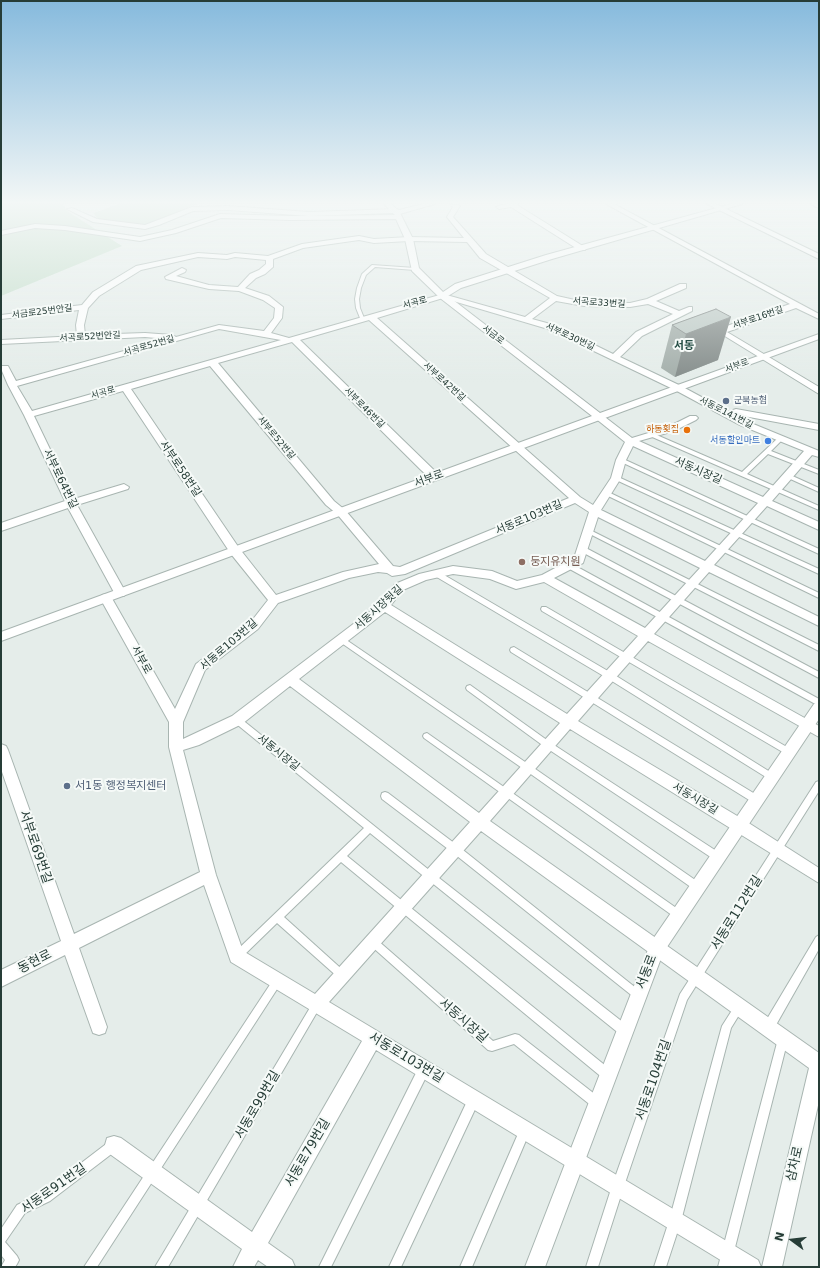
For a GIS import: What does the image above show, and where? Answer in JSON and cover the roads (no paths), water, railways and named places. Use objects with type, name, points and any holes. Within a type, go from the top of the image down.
[{"type":"street","name":"서금로25번안길","points":[[81,338],[80,325],[84,307],[96,294],[139,268],[163,263]]},
{"type":"street","points":[[240,289],[253,276],[262,272],[270,265],[270,263]]},
{"type":"street","points":[[414,263],[415,269]]},
{"type":"street","name":"서곡로33번길","points":[[496,263],[555,298],[584,304],[630,305],[649,301],[683,286]]},
{"type":"street","name":"서곡로","points":[[29,415],[443,296],[458,286],[531,263]]},
{"type":"street","name":"서부로16번길","points":[[719,263],[819,317]]},
{"type":"street","name":"서금로","points":[[415,269],[443,296],[598,416]]},
{"type":"street","points":[[182,270],[169,277],[209,287],[240,289],[266,298],[279,307],[278,318],[266,334]]},
{"type":"street","name":"서부로30번길","points":[[443,296],[551,327],[678,388]]},
{"type":"street","name":"서부로30번길","points":[[527,319],[555,298]]},
{"type":"street","points":[[649,301],[679,314]]},
{"type":"street","name":"서부로16번길","points":[[720,330],[796,305]]},
{"type":"street","name":"서금로25번안길","points":[[1,317],[84,307]]},
{"type":"street","points":[[612,357],[624,350],[639,334],[689,309]]},
{"type":"street","name":"서부로42번길","points":[[366,317],[518,447]]},
{"type":"street","name":"서곡로52번길","points":[[12,385],[219,327],[290,339]]},
{"type":"street","name":"서부로","points":[[720,330],[819,391]]},
{"type":"street","name":"서곡로52번안길","points":[[1,342],[145,335],[179,338]]},
{"type":"street","name":"서부로","points":[[1,637],[518,447],[598,416],[819,336]]},
{"type":"street","name":"서부로46번길","points":[[290,339],[435,477]]},
{"type":"street","name":"서부로52번길","points":[[212,362],[330,503],[341,512]]},
{"type":"street","name":"서부로64번길","points":[[1,369],[5,368],[12,385],[29,415],[71,502],[120,593]]},
{"type":"street","name":"서부로58번길","points":[[124,387],[235,551]]},
{"type":"street","name":"서동로141번길","points":[[678,388],[743,423],[815,452]]},
{"type":"street","points":[[736,412],[819,427]]},
{"type":"street","points":[[598,416],[630,441],[671,429],[693,418]]},
{"type":"street","name":"서동시장뒷길","points":[[176,747],[194,741],[237,720],[384,606],[399,586],[453,570],[492,575],[516,586],[545,578],[579,560],[595,510],[616,478],[621,460],[630,441]]},
{"type":"street","name":"서동시장길","points":[[630,441],[819,526]]},
{"type":"street","points":[[518,447],[576,499],[707,567],[819,622]]},
{"type":"street","points":[[317,1004],[776,489],[799,464],[815,452]]},
{"type":"street","points":[[1,527],[71,502],[84,500],[124,487]]},
{"type":"street","name":"서동로103번길","points":[[576,499],[401,571],[378,568],[347,575],[274,600],[254,626],[200,667],[176,722],[176,747],[208,875],[237,956],[576,1161]]},
{"type":"street","points":[[341,512],[389,570],[401,580],[399,586]]},
{"type":"street","points":[[235,551],[274,600]]},
{"type":"street","points":[[545,578],[813,728]]},
{"type":"street","name":"서부로","points":[[106,598],[176,722]]},
{"type":"street","name":"서동시장길","points":[[384,606],[819,876]]},
{"type":"street","points":[[289,679],[480,822],[818,1064]]},
{"type":"street","name":"서동로","points":[[535,1267],[657,948],[789,752],[813,728],[819,708]]},
{"type":"street","name":"서부로69번길","points":[[1,750],[99,1027]]},
{"type":"street","points":[[69,944],[208,875]]},
{"type":"street","name":"동현로","points":[[1,979],[69,944]]},
{"type":"street","name":"서동로79번길","points":[[243,1267],[373,1038]]},
{"type":"street","name":"삼차로","points":[[772,1267],[818,1064]]},
{"type":"street","points":[[114,1145],[285,1267]]},
{"type":"street","points":[[576,1161],[675,1221],[726,1260],[751,1267]]},
{"type":"lane","points":[[366,317],[358,308],[357,299],[364,274],[374,266],[415,269]]},
{"type":"lane","name":"서동시장길","points":[[652,435],[819,508]]},
{"type":"lane","points":[[743,475],[781,438]]},
{"type":"lane","points":[[767,451],[819,472]]},
{"type":"lane","name":"서동시장길","points":[[621,460],[819,552]]},
{"type":"lane","points":[[788,476],[819,490]]},
{"type":"lane","points":[[616,478],[819,572]]},
{"type":"lane","points":[[606,493],[819,596]]},
{"type":"lane","points":[[588,531],[819,648]]},
{"type":"lane","points":[[582,549],[819,675]]},
{"type":"lane","points":[[568,565],[819,703]]},
{"type":"lane","points":[[437,574],[610,676],[772,777]]},
{"type":"lane","points":[[544,609],[789,752]]},
{"type":"lane","points":[[342,640],[698,887]]},
{"type":"lane","points":[[514,650],[757,800]]},
{"type":"lane","points":[[470,688],[548,745],[718,857]]},
{"type":"lane","name":"서동시장길","points":[[237,720],[430,877],[625,1031]]},
{"type":"lane","points":[[427,736],[679,915]]},
{"type":"lane","name":"서동로112번길","points":[[696,977],[819,784]]},
{"type":"lane","points":[[385,796],[456,849],[638,995]]},
{"type":"lane","points":[[237,956],[370,828]]},
{"type":"lane","points":[[340,856],[608,1076]]},
{"type":"lane","points":[[277,917],[343,976]]},
{"type":"lane","points":[[768,1028],[819,940]]},
{"type":"lane","name":"서동시장길","points":[[373,942],[492,1046],[515,1039],[597,1103]]},
{"type":"lane","name":"서동로104번길","points":[[592,1267],[618,1186],[683,997],[696,977]]},
{"type":"lane","points":[[90,1267],[278,980]]},
{"type":"lane","name":"서동로99번길","points":[[199,1205],[317,1004]]},
{"type":"lane","points":[[660,1267],[675,1221],[728,1026],[739,1007]]},
{"type":"lane","points":[[726,1260],[783,1039]]},
{"type":"lane","points":[[325,1267],[424,1069]]},
{"type":"lane","points":[[395,1267],[474,1099]]},
{"type":"lane","points":[[466,1267],[525,1130]]},
{"type":"lane","name":"서동로91번길","points":[[1,1239],[21,1209],[46,1197],[114,1145]]},
{"type":"lane","points":[[161,1267],[199,1205]]},
{"type":"lane","points":[[1,1246],[13,1260],[7,1267]]},
{"type":"place","name":"군북농협","points":[[726,401]]},
{"type":"place","name":"하동횟집","points":[[687,430]]},
{"type":"place","name":"서동할인마트","points":[[768,441]]},
{"type":"place","name":"둥지유치원","points":[[522,562]]},
{"type":"place","name":"서1동 행정복지센터","points":[[67,786]]},
{"type":"district","name":"서동","points":[[684,346]]}]
